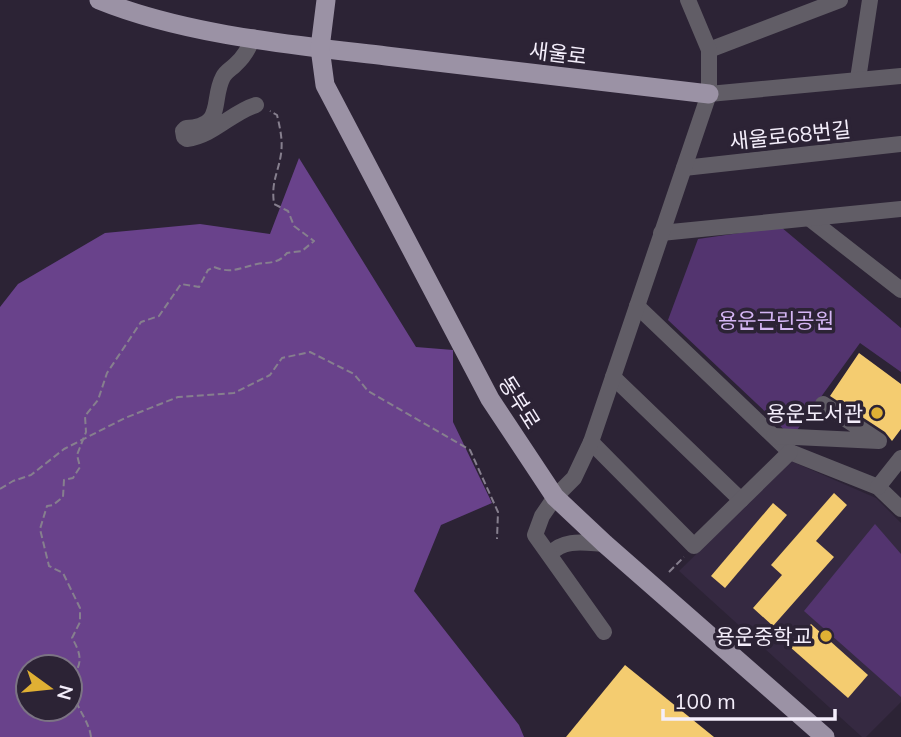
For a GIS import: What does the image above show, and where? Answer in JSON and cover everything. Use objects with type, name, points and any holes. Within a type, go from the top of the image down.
[{"type":"main road","name":"새울로","points":[[99,0],[144,16],[200,30],[320,48],[709,94]]},
{"type":"main road","name":"동부로","points":[[326,0],[320,48],[325,85],[490,399],[555,497],[825,737]]},
{"type":"street","points":[[688,0],[709,50],[840,0]]},
{"type":"street","points":[[858,79],[870,0]]},
{"type":"street","points":[[253,37],[248,50],[225,73],[219,86],[218,107],[213,116],[195,128],[186,128],[183,131],[184,137],[200,137],[245,108],[256,105]]},
{"type":"street","name":"새울로68번길","points":[[551,554],[535,535],[542,516],[555,497],[574,478],[591,442],[709,94],[709,50]]},
{"type":"street","name":"새울로","points":[[709,94],[901,76]]},
{"type":"street","name":"새울로68번길","points":[[684,168],[901,144]]},
{"type":"street","points":[[661,233],[901,209]]},
{"type":"street","points":[[810,219],[901,290]]},
{"type":"street","points":[[637,306],[790,452],[878,487],[901,509]]},
{"type":"street","points":[[613,377],[741,500]]},
{"type":"street","points":[[774,436],[879,441],[823,404]]},
{"type":"street","points":[[591,442],[694,546],[790,452]]},
{"type":"street","points":[[878,487],[901,458]]},
{"type":"street","points":[[604,632],[551,554],[557,547],[572,542],[605,544]]},
{"type":"path","points":[[91,737],[87,721],[73,692],[73,680],[79,670],[80,659],[79,649],[72,638],[79,622],[80,608],[63,573],[49,566],[40,528],[47,506],[63,497],[64,480],[73,478],[80,467],[77,456],[86,432],[85,416],[98,400],[107,373],[141,322],[159,316],[181,284],[199,287],[208,270],[214,267],[227,272],[258,264],[270,264],[282,259],[287,253],[302,251],[314,241],[294,226],[288,211],[274,204],[272,187],[281,154],[282,137],[277,115],[256,105]]},
{"type":"path","points":[[0,489],[31,475],[64,449],[125,418],[178,397],[234,393],[270,375],[282,358],[310,352],[354,374],[368,391],[470,450],[498,512],[497,539]]},
{"type":"path","points":[[669,572],[694,546]]},
{"type":"shaded area","points":[[299,158],[416,347],[453,350],[453,422],[492,503],[441,525],[414,591],[519,725],[524,737],[0,737],[0,307],[18,284],[105,233],[200,224],[270,234]]},
{"type":"shaded area","name":"용운중학교","points":[[791,461],[876,498],[901,523],[901,702],[866,737],[862,737],[679,571]]},
{"type":"green space","name":"용운근린공원","points":[[781,227],[901,328],[901,372],[860,343],[792,437],[668,320],[698,239]]},
{"type":"green space","points":[[875,524],[901,554],[901,697],[804,611]]},
{"type":"building","name":"용운도서관","points":[[859,353],[901,384],[901,429],[892,441],[885,432],[830,396]]},
{"type":"building","points":[[834,493],[847,505],[816,541],[834,557],[773,626],[753,608],[782,575],[771,565]]},
{"type":"building","points":[[773,503],[787,515],[725,588],[711,576]]},
{"type":"building","points":[[811,624],[868,675],[848,698],[790,647]]},
{"type":"building","points":[[625,665],[714,737],[566,737]]},
{"type":"place","name":"용운도서관","points":[[877,413]]},
{"type":"place","name":"용운중학교","points":[[826,636]]}]
